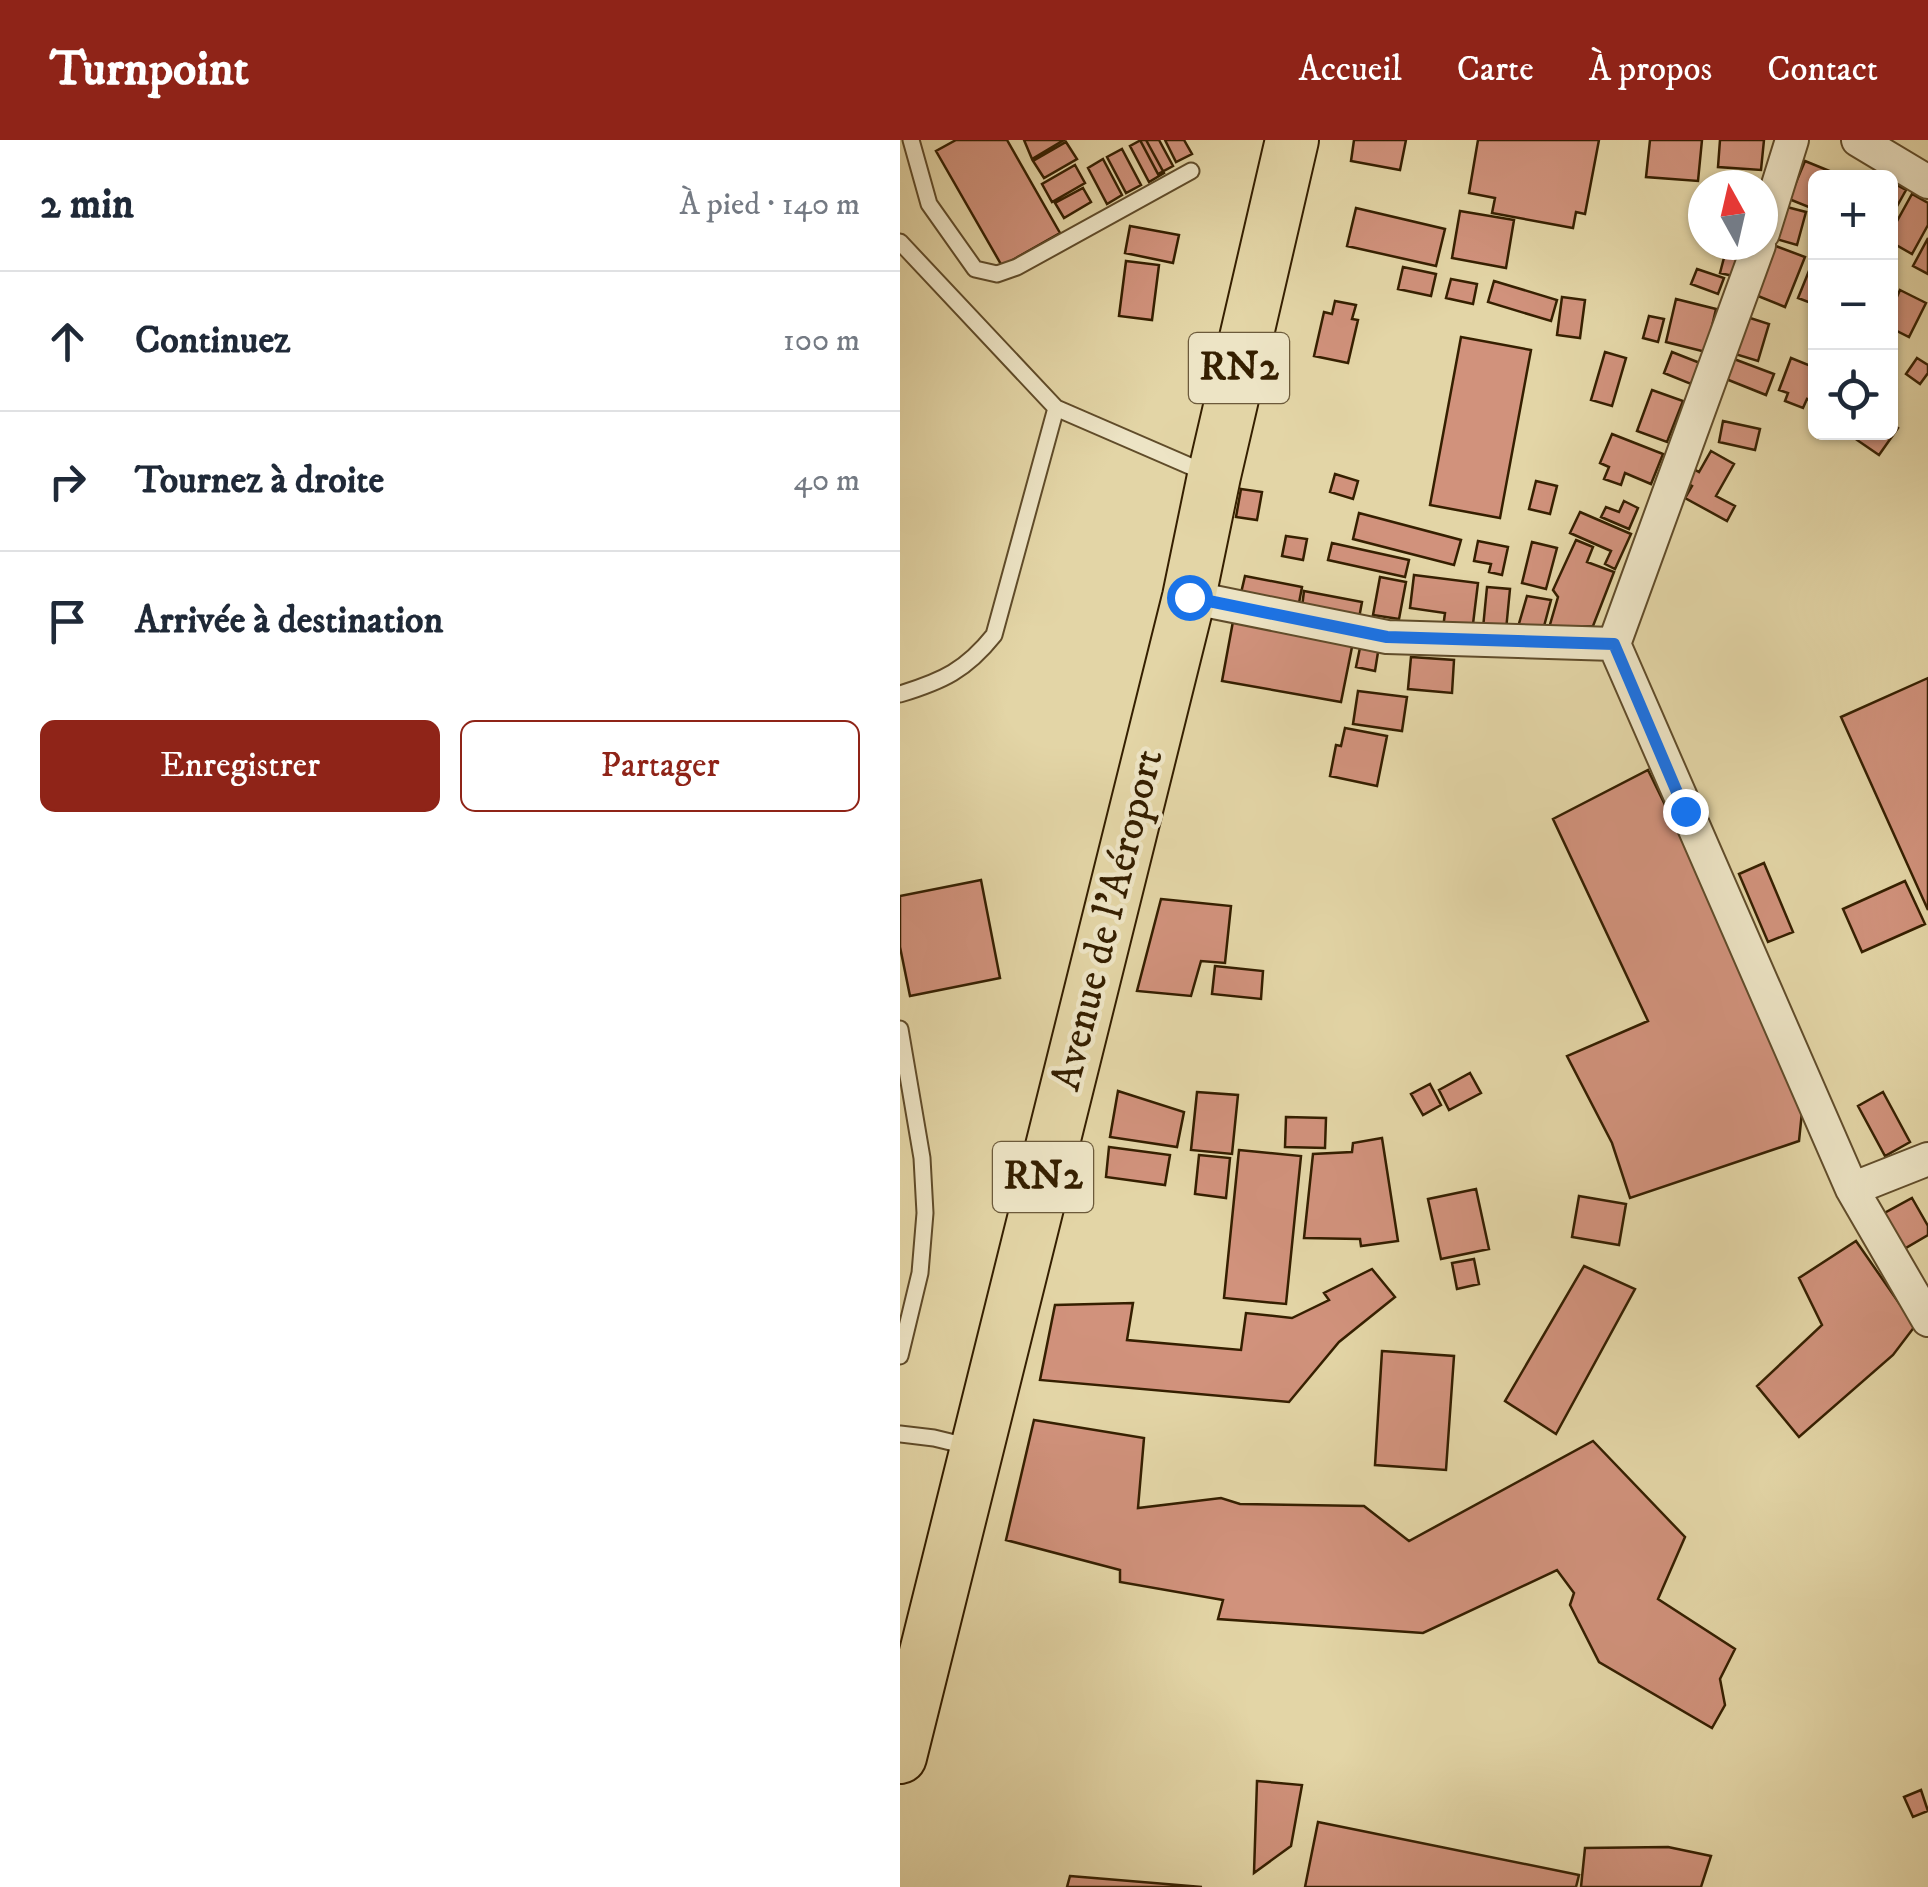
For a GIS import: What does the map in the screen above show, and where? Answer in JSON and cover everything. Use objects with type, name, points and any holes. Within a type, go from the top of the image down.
[{"type":"highway","name":"Avenue de l'Aéroport","points":[[900,1756],[1189,597],[1292,140]]},
{"type":"street","points":[[1778,185],[1792,140]]},
{"type":"street","points":[[1858,140],[1928,182]]},
{"type":"street","points":[[1754,260],[1614,644],[1852,1189],[1928,1320]]},
{"type":"street","points":[[1189,597],[1387,637],[1614,644]]},
{"type":"street","points":[[1852,1189],[1928,1160]]},
{"type":"lane","points":[[911,140],[929,204],[975,269],[996,274],[1018,268],[1192,171]]},
{"type":"lane","points":[[900,242],[1056,408],[1214,476]]},
{"type":"lane","points":[[900,694],[934,684],[972,662],[994,634],[1056,408]]},
{"type":"lane","points":[[900,1029],[905,1094],[922,1158],[925,1213],[920,1272],[900,1356]]},
{"type":"lane","points":[[900,1434],[975,1448]]},
{"type":"building","points":[[956,140],[1007,140],[1060,233],[1002,266],[936,151]]},
{"type":"building","points":[[1024,140],[1064,140],[1032,159]]},
{"type":"building","points":[[1140,140],[1159,140],[1173,166],[1158,174]]},
{"type":"building","points":[[1146,140],[1164,173],[1149,182],[1130,146]]},
{"type":"building","points":[[1165,140],[1184,140],[1192,154],[1176,162]]},
{"type":"building","points":[[1354,140],[1406,140],[1400,170],[1351,161]]},
{"type":"building","points":[[1478,140],[1599,140],[1585,214],[1576,212],[1573,228],[1492,213],[1495,198],[1469,193]]},
{"type":"building","points":[[1650,140],[1702,140],[1699,170],[1688,170],[1688,180],[1646,177]]},
{"type":"building","points":[[1720,140],[1764,140],[1761,170],[1718,167]]},
{"type":"building","points":[[1066,142],[1077,159],[1044,178],[1033,161]]},
{"type":"building","points":[[1122,149],[1141,185],[1126,193],[1107,157]]},
{"type":"building","points":[[1103,159],[1122,195],[1107,204],[1088,168]]},
{"type":"building","points":[[1805,161],[1827,170],[1808,170],[1808,207],[1789,199]]},
{"type":"building","points":[[1075,165],[1085,183],[1052,202],[1042,184]]},
{"type":"building","points":[[1898,186],[1906,190],[1898,204]]},
{"type":"building","points":[[1083,188],[1091,202],[1064,218],[1055,203]]},
{"type":"building","points":[[1912,194],[1928,203],[1928,225],[1912,254],[1898,246],[1898,219]]},
{"type":"building","points":[[1783,206],[1806,212],[1797,245],[1778,239]]},
{"type":"building","points":[[1356,208],[1445,229],[1436,266],[1347,246]]},
{"type":"building","points":[[1460,211],[1514,220],[1506,268],[1452,258]]},
{"type":"building","points":[[1130,226],[1179,235],[1173,263],[1125,253]]},
{"type":"building","points":[[1928,238],[1928,274],[1913,266]]},
{"type":"building","points":[[1778,247],[1805,257],[1785,307],[1753,294],[1767,260],[1778,260]]},
{"type":"building","points":[[1723,260],[1737,260],[1733,276],[1720,273]]},
{"type":"building","points":[[1126,261],[1159,265],[1152,320],[1119,316]]},
{"type":"building","points":[[1403,267],[1436,274],[1431,296],[1398,289]]},
{"type":"building","points":[[1697,269],[1724,278],[1718,294],[1691,284]]},
{"type":"building","points":[[1808,273],[1808,302],[1798,298]]},
{"type":"building","points":[[1451,279],[1477,284],[1473,304],[1446,298]]},
{"type":"building","points":[[1494,281],[1557,300],[1551,321],[1488,302]]},
{"type":"building","points":[[1900,290],[1926,303],[1909,337],[1898,332]]},
{"type":"building","points":[[1562,297],[1585,300],[1580,338],[1557,335]]},
{"type":"building","points":[[1676,299],[1716,309],[1706,352],[1666,342]]},
{"type":"building","points":[[1335,301],[1356,305],[1352,319],[1358,320],[1348,363],[1314,356],[1324,312],[1332,314]]},
{"type":"building","points":[[1649,316],[1664,319],[1658,342],[1643,338]]},
{"type":"building","points":[[1747,317],[1769,324],[1758,361],[1735,354]]},
{"type":"building","points":[[1461,337],[1531,350],[1500,518],[1430,505]]},
{"type":"building","points":[[1605,352],[1626,358],[1612,406],[1591,400]]},
{"type":"building","points":[[1672,352],[1700,363],[1691,384],[1664,373]]},
{"type":"building","points":[[1791,358],[1808,365],[1808,399],[1803,408],[1785,401],[1788,393],[1779,390]]},
{"type":"building","points":[[1917,358],[1928,365],[1928,373],[1920,384],[1906,374]]},
{"type":"building","points":[[1734,359],[1774,374],[1766,395],[1726,379]]},
{"type":"building","points":[[1652,390],[1683,401],[1667,442],[1637,431]]},
{"type":"building","points":[[1723,421],[1760,429],[1755,450],[1719,442]]},
{"type":"building","points":[[1612,434],[1663,454],[1651,484],[1625,473],[1621,485],[1604,479],[1609,467],[1600,463]]},
{"type":"building","points":[[1857,440],[1890,440],[1879,455]]},
{"type":"building","points":[[1711,451],[1734,464],[1716,496],[1735,506],[1727,521],[1685,498],[1692,486],[1683,481],[1690,467],[1699,472]]},
{"type":"building","points":[[1335,474],[1358,481],[1353,499],[1330,492]]},
{"type":"building","points":[[1536,481],[1557,486],[1550,514],[1529,509]]},
{"type":"building","points":[[1241,489],[1262,492],[1257,520],[1236,517]]},
{"type":"building","points":[[1624,501],[1638,508],[1629,529],[1601,517],[1606,507],[1619,512]]},
{"type":"building","points":[[1580,512],[1631,534],[1615,569],[1605,564],[1611,551],[1570,533]]},
{"type":"building","points":[[1359,513],[1461,540],[1454,565],[1353,539]]},
{"type":"building","points":[[1286,536],[1307,539],[1303,560],[1282,556]]},
{"type":"building","points":[[1576,540],[1593,547],[1587,562],[1614,572],[1593,626],[1549,628],[1558,597],[1553,590]]},
{"type":"building","points":[[1478,541],[1508,547],[1502,575],[1489,572],[1491,564],[1474,561]]},
{"type":"building","points":[[1532,542],[1557,548],[1546,589],[1522,583]]},
{"type":"building","points":[[1332,543],[1409,560],[1405,577],[1328,560]]},
{"type":"building","points":[[1414,575],[1478,583],[1472,632],[1443,628],[1445,613],[1410,608]]},
{"type":"building","points":[[1245,576],[1302,587],[1299,603],[1241,593]]},
{"type":"building","points":[[1380,577],[1406,582],[1399,619],[1373,615]]},
{"type":"building","points":[[1487,587],[1510,589],[1506,630],[1483,628]]},
{"type":"building","points":[[1304,591],[1362,602],[1359,618],[1302,607]]},
{"type":"building","points":[[1527,596],[1551,600],[1543,630],[1518,627]]},
{"type":"building","points":[[1234,616],[1354,637],[1341,702],[1222,681]]},
{"type":"building","points":[[1361,643],[1379,646],[1375,671],[1356,667]]},
{"type":"building","points":[[1411,657],[1454,660],[1452,693],[1408,689]]},
{"type":"building","points":[[1928,678],[1928,910],[1841,717]]},
{"type":"building","points":[[1358,691],[1407,697],[1402,731],[1353,724]]},
{"type":"building","points":[[1345,728],[1387,736],[1377,786],[1330,776],[1336,745],[1341,746]]},
{"type":"building","points":[[1648,770],[1783,1047],[1803,1102],[1799,1141],[1630,1198],[1612,1143],[1567,1056],[1648,1021],[1553,819]]},
{"type":"building","points":[[1764,863],[1793,932],[1768,942],[1739,874]]},
{"type":"building","points":[[981,880],[1000,978],[910,996],[900,947],[900,896]]},
{"type":"building","points":[[1905,881],[1925,924],[1862,952],[1843,909]]},
{"type":"building","points":[[1161,899],[1231,906],[1225,963],[1201,961],[1191,996],[1137,991]]},
{"type":"building","points":[[1215,966],[1263,971],[1261,999],[1212,994]]},
{"type":"building","points":[[1470,1073],[1481,1093],[1449,1110],[1439,1090]]},
{"type":"building","points":[[1430,1084],[1441,1105],[1423,1115],[1411,1094]]},
{"type":"building","points":[[1118,1091],[1184,1112],[1177,1147],[1110,1137]]},
{"type":"building","points":[[1197,1092],[1238,1095],[1232,1154],[1191,1150]]},
{"type":"building","points":[[1883,1092],[1910,1142],[1885,1156],[1858,1106]]},
{"type":"building","points":[[1286,1117],[1326,1118],[1325,1148],[1285,1147]]},
{"type":"building","points":[[1382,1138],[1398,1241],[1361,1246],[1360,1239],[1304,1238],[1313,1154],[1352,1152],[1353,1143]]},
{"type":"building","points":[[1109,1147],[1170,1155],[1165,1185],[1106,1177]]},
{"type":"building","points":[[1239,1150],[1301,1156],[1286,1304],[1224,1298]]},
{"type":"building","points":[[1199,1155],[1230,1158],[1226,1198],[1195,1194]]},
{"type":"building","points":[[1476,1189],[1489,1249],[1441,1259],[1428,1199]]},
{"type":"building","points":[[1579,1196],[1626,1204],[1619,1245],[1572,1237]]},
{"type":"building","points":[[1912,1198],[1928,1226],[1928,1235],[1904,1249],[1879,1216]]},
{"type":"building","points":[[1856,1241],[1915,1326],[1893,1355],[1799,1437],[1757,1386],[1822,1325],[1799,1278]]},
{"type":"building","points":[[1474,1259],[1479,1284],[1457,1289],[1452,1263]]},
{"type":"building","points":[[1584,1266],[1635,1289],[1556,1434],[1505,1401]]},
{"type":"building","points":[[1372,1269],[1395,1297],[1339,1342],[1289,1402],[1040,1380],[1055,1305],[1133,1303],[1127,1340],[1241,1350],[1246,1313],[1292,1318],[1329,1300],[1324,1293]]},
{"type":"building","points":[[1382,1351],[1454,1356],[1446,1470],[1375,1465]]},
{"type":"building","points":[[1034,1420],[1144,1438],[1138,1508],[1221,1498],[1240,1504],[1364,1506],[1409,1541],[1593,1441],[1685,1537],[1658,1599],[1735,1649],[1720,1679],[1725,1705],[1712,1728],[1599,1662],[1570,1605],[1574,1593],[1557,1570],[1423,1633],[1218,1619],[1223,1600],[1120,1582],[1120,1570],[1006,1540]]},
{"type":"building","points":[[1257,1781],[1302,1785],[1291,1846],[1254,1873]]},
{"type":"building","points":[[1921,1790],[1928,1811],[1913,1817],[1904,1797]]},
{"type":"building","points":[[1318,1822],[1579,1875],[1576,1887],[1305,1887]]},
{"type":"building","points":[[1668,1847],[1711,1856],[1701,1887],[1581,1887],[1585,1848]]},
{"type":"building","points":[[1070,1876],[1202,1887],[1067,1887]]},
{"type":"route","points":[[1189,597],[1387,637],[1614,644],[1685,811]]}]
